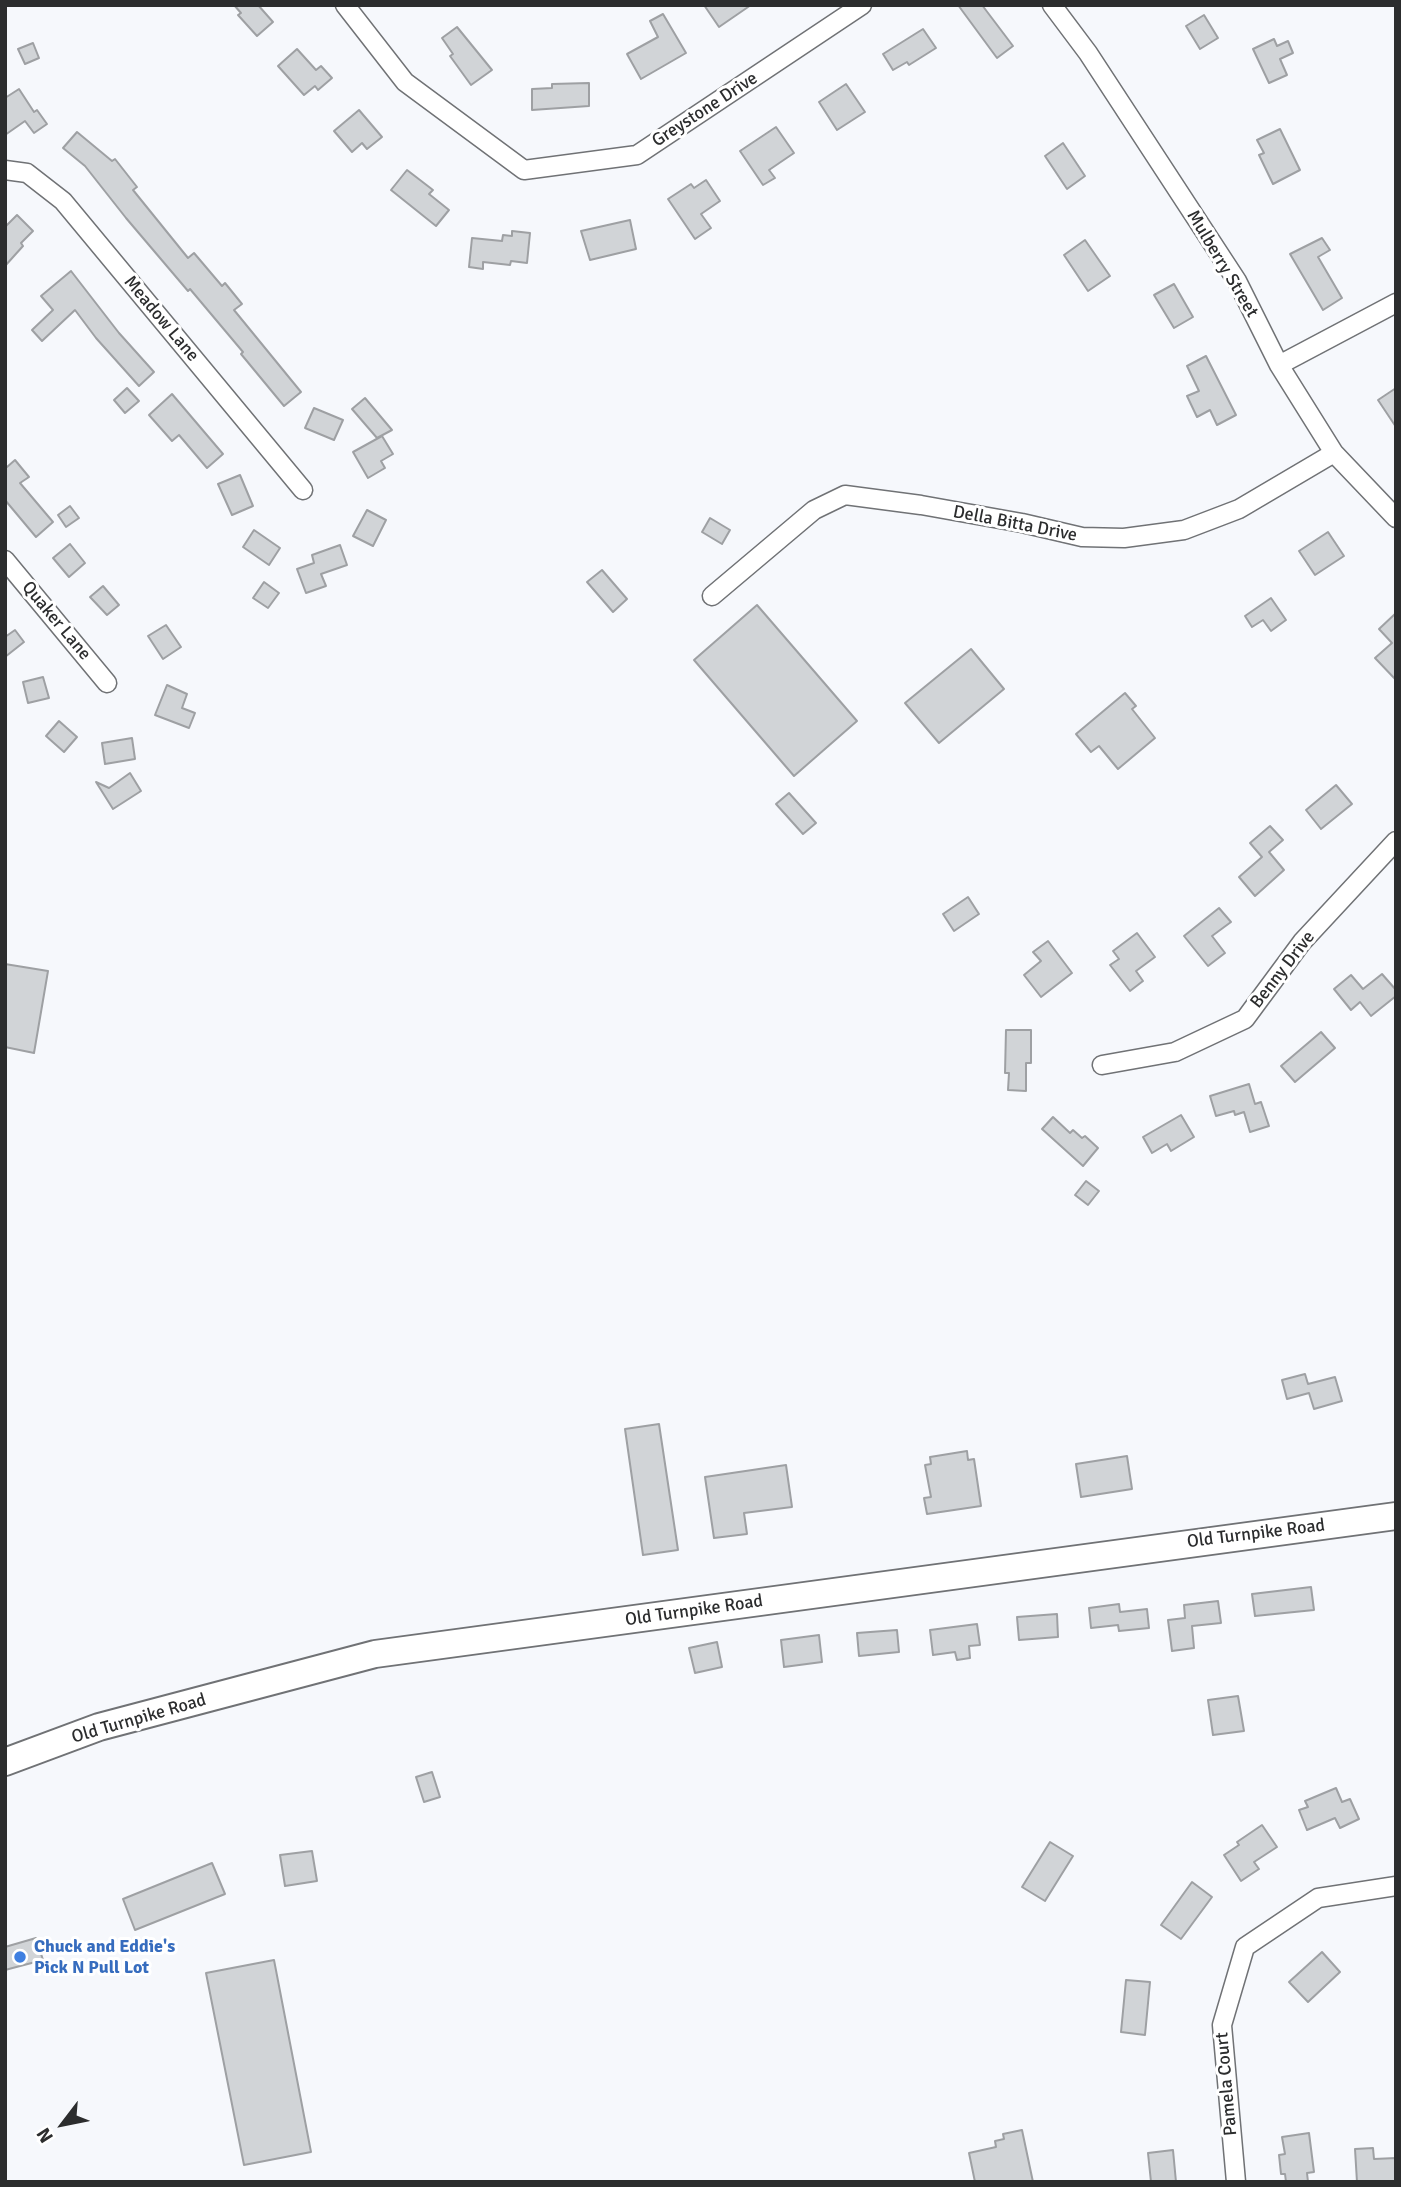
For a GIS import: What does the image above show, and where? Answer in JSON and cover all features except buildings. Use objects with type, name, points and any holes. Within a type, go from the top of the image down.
[{"type":"main road","name":"Old Turnpike Road","points":[[5,1762],[99,1727],[375,1654],[1396,1516]]},
{"type":"street","name":"Greystone Drive","points":[[345,5],[405,82],[524,170],[638,155],[862,5]]},
{"type":"street","name":"Mulberry Street","points":[[1052,5],[1088,53],[1237,281],[1279,365],[1334,453],[1396,518]]},
{"type":"street","name":"Meadow Lane","points":[[5,170],[27,173],[63,201],[303,490]]},
{"type":"street","points":[[1279,365],[1396,303]]},
{"type":"street","name":"Della Bitta Drive","points":[[712,596],[814,510],[845,495],[1009,521],[1082,537],[1124,538],[1184,530],[1239,509],[1334,453]]},
{"type":"street","name":"Quaker Lane","points":[[5,560],[107,682]]},
{"type":"street","name":"Benny Drive","points":[[1102,1065],[1175,1052],[1245,1019],[1302,942],[1396,841]]},
{"type":"street","name":"Pamela Court","points":[[1236,2182],[1222,2025],[1245,1947],[1318,1898],[1396,1886]]},
{"type":"place","name":"Chuck and Eddie's Pick N Pull Lot","points":[[20,1957]]}]
